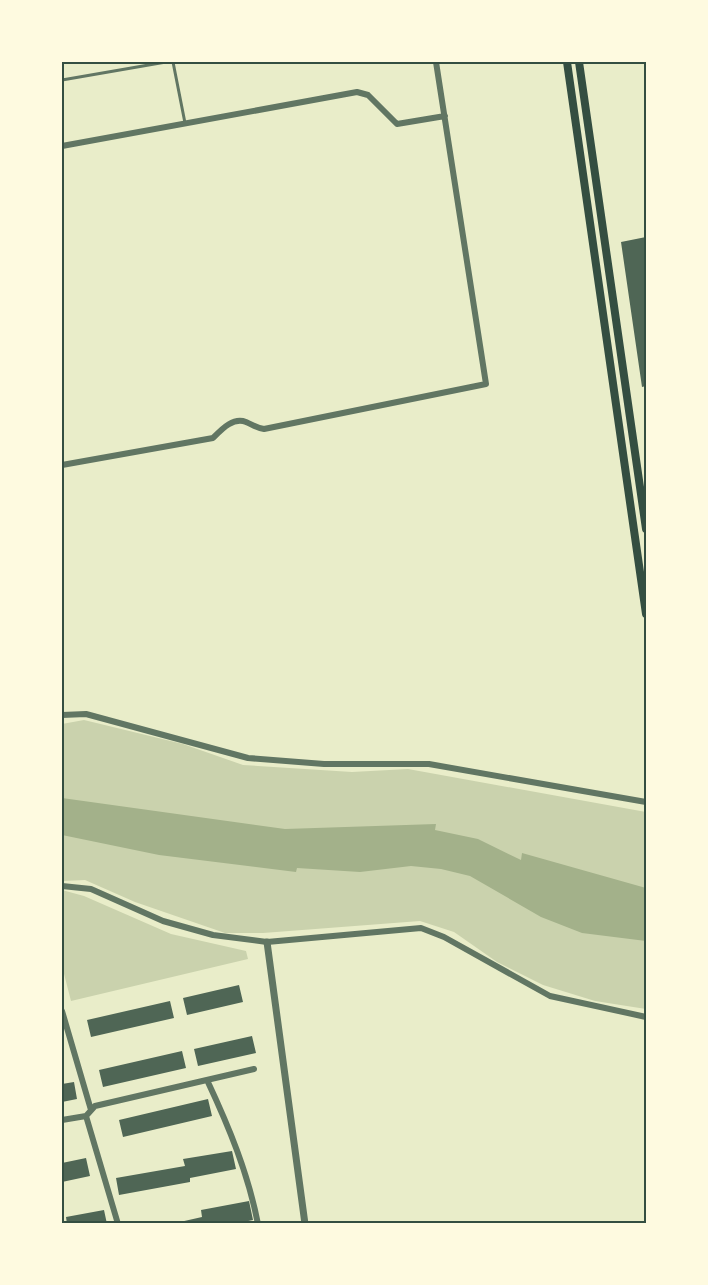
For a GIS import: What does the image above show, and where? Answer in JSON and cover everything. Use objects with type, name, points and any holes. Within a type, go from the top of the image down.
[{"type":"main road","points":[[567,62],[646,614]]},
{"type":"main road","points":[[579,62],[646,529]]},
{"type":"street","points":[[62,465],[213,438],[224,427],[236,421],[264,429],[486,384],[436,62]]},
{"type":"street","points":[[62,146],[357,92],[368,96],[397,124],[445,116]]},
{"type":"street","points":[[62,715],[86,714],[248,758],[324,764],[429,764],[646,802]]},
{"type":"street","points":[[62,886],[91,889],[164,921],[213,935],[267,942],[421,928],[444,938],[550,996],[646,1017]]},
{"type":"street","points":[[267,942],[305,1224]]},
{"type":"street","points":[[62,1011],[118,1224]]},
{"type":"street","points":[[62,1120],[89,1113],[95,1106],[254,1069]]},
{"type":"street","points":[[207,1080],[236,1146],[253,1195],[258,1224]]},
{"type":"lane","points":[[62,80],[149,63],[166,62]]},
{"type":"lane","points":[[173,62],[185,123]]},
{"type":"shaded area","points":[[84,720],[183,744],[243,765],[352,772],[408,769],[646,812],[646,1009],[595,1001],[543,985],[497,962],[454,932],[420,921],[263,933],[225,933],[135,902],[85,880],[62,881],[62,724]]},
{"type":"shaded area","points":[[62,798],[285,829],[436,824],[435,830],[478,839],[521,860],[522,853],[646,888],[646,941],[582,933],[541,917],[470,876],[441,869],[411,866],[360,872],[297,868],[296,872],[159,855],[62,835]]},
{"type":"shaded area","points":[[62,890],[84,896],[171,934],[246,951],[248,959],[71,1001],[62,966]]},
{"type":"building","points":[[646,237],[646,386],[642,387],[621,242]]},
{"type":"building","points":[[239,985],[243,1002],[187,1015],[183,998]]},
{"type":"building","points":[[170,1001],[174,1018],[91,1037],[87,1020]]},
{"type":"building","points":[[252,1036],[256,1053],[198,1066],[194,1049]]},
{"type":"building","points":[[182,1051],[186,1068],[103,1087],[99,1070]]},
{"type":"building","points":[[74,1082],[77,1099],[62,1102],[62,1084]]},
{"type":"building","points":[[208,1099],[212,1116],[123,1137],[119,1120]]},
{"type":"building","points":[[232,1151],[236,1169],[190,1178],[190,1182],[119,1195],[116,1178],[185,1166],[183,1159]]},
{"type":"building","points":[[86,1158],[90,1176],[62,1182],[62,1163]]},
{"type":"building","points":[[249,1201],[253,1220],[234,1224],[171,1224],[202,1217],[201,1210]]},
{"type":"building","points":[[104,1210],[107,1224],[67,1224],[66,1217]]}]
